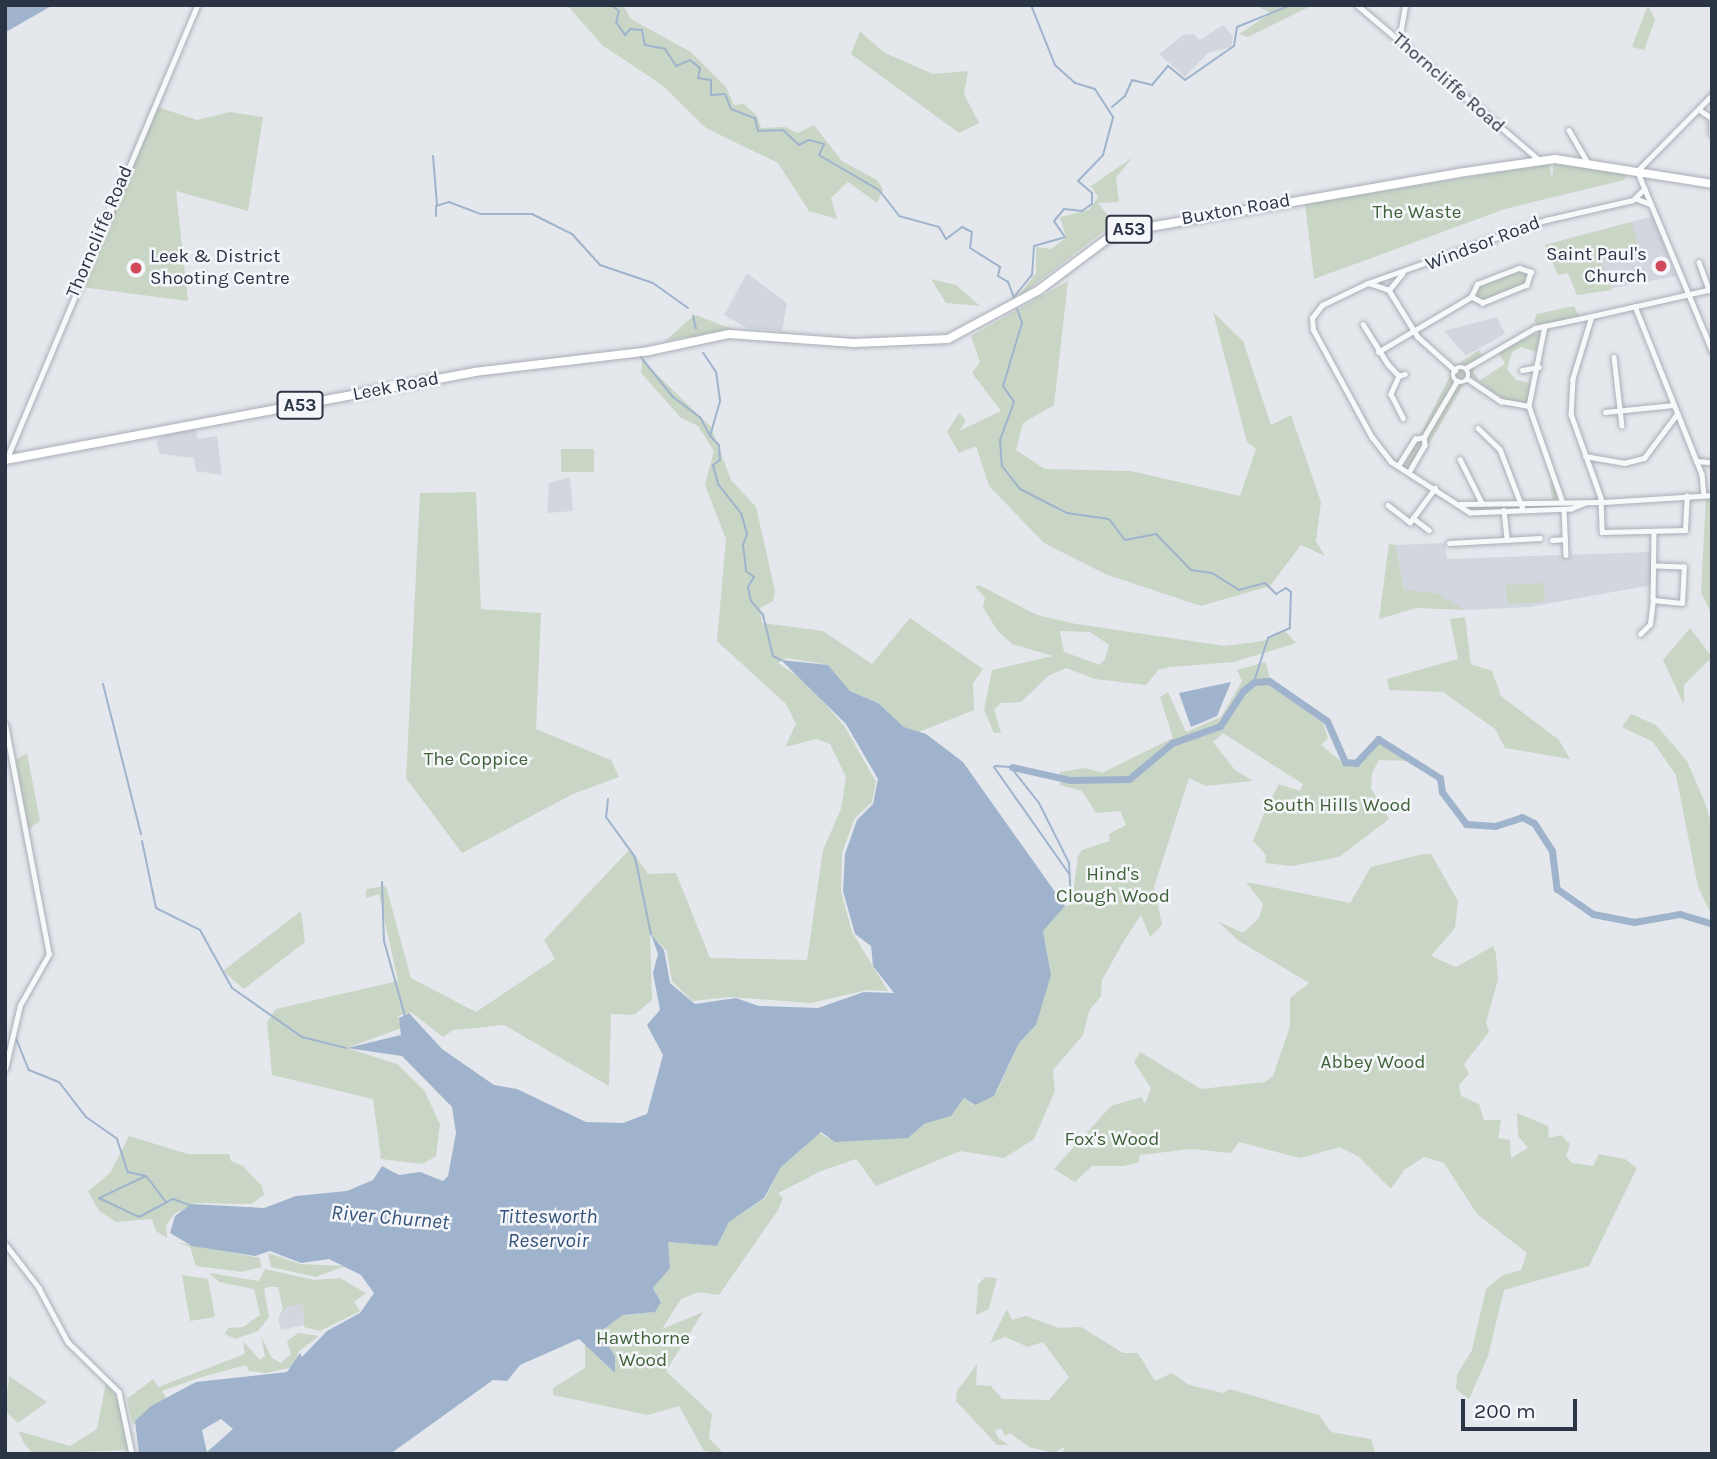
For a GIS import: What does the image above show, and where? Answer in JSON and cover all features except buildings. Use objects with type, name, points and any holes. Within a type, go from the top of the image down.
[{"type":"highway","name":"Buxton Road","points":[[747,333],[854,343],[948,339],[1049,284],[1115,233],[1539,160],[1588,163],[1712,184]]},
{"type":"highway","name":"Leek Road","points":[[6,460],[523,364],[649,351],[747,333]]},
{"type":"street","name":"Thorncliffe Road","points":[[6,460],[197,5]]},
{"type":"street","name":"Thorncliffe Road","points":[[1357,5],[1539,160]]},
{"type":"street","points":[[1399,40],[1405,5]]},
{"type":"street","points":[[1712,96],[1700,110],[1637,165],[1650,204],[1712,351]]},
{"type":"street","points":[[1700,110],[1712,119],[1712,134]]},
{"type":"street","points":[[1569,131],[1588,163]]},
{"type":"street","points":[[1529,152],[1529,162]]},
{"type":"street","points":[[1644,188],[1635,198],[1650,204]]},
{"type":"street","name":"Windsor Road","points":[[1398,466],[1374,442],[1313,330],[1312,318],[1322,305],[1368,283],[1402,274],[1546,220],[1635,198]]},
{"type":"street","points":[[1455,370],[1466,368],[1545,326],[1710,289],[1699,262]]},
{"type":"street","points":[[1378,352],[1411,329],[1471,297],[1477,284],[1513,270],[1531,272],[1531,282],[1520,288],[1483,303],[1471,297]]},
{"type":"street","points":[[1389,290],[1402,274]]},
{"type":"street","points":[[1368,283],[1389,290],[1411,329],[1455,370],[1457,381],[1424,437],[1426,445],[1409,473]]},
{"type":"street","points":[[1460,504],[1521,500],[1586,503],[1708,495],[1635,306]]},
{"type":"street","points":[[1592,316],[1570,403],[1602,502],[1604,535],[1687,528],[1687,496]]},
{"type":"street","points":[[1363,324],[1378,352],[1402,375],[1391,394],[1403,418]]},
{"type":"street","points":[[1545,326],[1539,367],[1529,406],[1562,500]]},
{"type":"street","points":[[1614,357],[1622,426]]},
{"type":"street","points":[[1524,368],[1539,367]]},
{"type":"street","points":[[1466,368],[1468,379]]},
{"type":"street","points":[[1457,381],[1468,379],[1501,401],[1529,406]]},
{"type":"street","points":[[1605,412],[1674,405]]},
{"type":"street","points":[[1585,456],[1624,463],[1644,458],[1677,414]]},
{"type":"street","points":[[1478,428],[1497,443],[1523,509]]},
{"type":"street","points":[[1424,437],[1415,439],[1398,466],[1473,513],[1564,509],[1586,503]]},
{"type":"street","points":[[1460,459],[1482,503]]},
{"type":"street","points":[[1696,461],[1712,462]]},
{"type":"street","points":[[1413,518],[1435,488]]},
{"type":"street","points":[[1573,501],[1574,508]]},
{"type":"street","points":[[1472,504],[1473,513]]},
{"type":"street","points":[[1388,505],[1429,530]]},
{"type":"street","points":[[1564,509],[1566,555]]},
{"type":"street","points":[[1504,510],[1507,540]]},
{"type":"street","points":[[1640,634],[1650,624],[1655,566],[1654,532]]},
{"type":"street","points":[[1450,543],[1540,538]]},
{"type":"street","points":[[1552,540],[1566,539]]},
{"type":"street","points":[[1653,600],[1682,603],[1684,578],[1684,568],[1655,566]]},
{"type":"street","points":[[5,724],[48,942],[46,962],[31,980],[12,1034],[5,1069]]},
{"type":"street","points":[[5,1244],[39,1288],[68,1342],[119,1392],[132,1454]]},
{"type":"shaded area","points":[[1223,25],[1233,36],[1231,47],[1208,53],[1185,77],[1159,54],[1183,35],[1194,34],[1200,40]]},
{"type":"shaded area","points":[[1653,216],[1676,276],[1577,295],[1568,273],[1558,275],[1545,245]]},
{"type":"shaded area","points":[[747,273],[787,303],[782,331],[747,328],[724,315]]},
{"type":"shaded area","points":[[1497,317],[1505,334],[1466,356],[1444,331]]},
{"type":"shaded area","points":[[195,429],[198,439],[217,436],[222,475],[196,471],[194,458],[160,454],[156,443],[162,435]]},
{"type":"shaded area","points":[[570,477],[573,511],[547,513],[549,483]]},
{"type":"shaded area","points":[[1445,543],[1447,559],[1651,552],[1652,585],[1529,607],[1465,610],[1404,590],[1396,545]]},
{"type":"shaded area","points":[[303,1304],[304,1325],[281,1330],[278,1319],[288,1306]]},
{"type":"green space","points":[[567,5],[623,5],[631,19],[691,52],[726,87],[734,105],[744,104],[757,116],[761,128],[785,127],[798,133],[814,125],[842,161],[877,180],[883,189],[877,203],[848,182],[831,198],[837,219],[809,211],[778,163],[706,128],[662,85],[602,45]]},
{"type":"green space","points":[[1254,5],[1313,5],[1248,37],[1239,34],[1271,13]]},
{"type":"green space","points":[[1648,5],[1655,20],[1644,50],[1632,47]]},
{"type":"green space","points":[[860,31],[883,52],[933,74],[968,71],[964,94],[979,123],[959,133],[851,54]]},
{"type":"green space","points":[[158,107],[197,120],[230,112],[263,117],[248,211],[176,191],[188,301],[81,287]]},
{"type":"green space","points":[[1133,157],[1116,178],[1119,202],[1098,203],[1108,216],[1136,224],[1104,231],[1016,299],[1036,273],[1036,247],[1051,249],[1066,238],[1060,217],[1089,210],[1098,197],[1091,186]]},
{"type":"green space","name":"The Waste","points":[[1554,163],[1626,174],[1624,180],[1505,209],[1314,279],[1305,204],[1549,164],[1552,178]]},
{"type":"green space","points":[[1631,222],[1639,247],[1601,261],[1612,290],[1577,295],[1568,273],[1558,275],[1545,245]]},
{"type":"green space","points":[[1520,269],[1529,271],[1527,284],[1483,302],[1473,297],[1476,287]]},
{"type":"green space","points":[[931,279],[956,285],[980,306],[946,303]]},
{"type":"green space","points":[[1068,281],[1054,405],[1023,423],[1016,450],[1045,469],[1131,471],[1240,496],[1256,449],[1247,442],[1213,312],[1243,341],[1271,425],[1291,415],[1321,502],[1316,541],[1325,556],[1301,545],[1270,586],[1201,606],[1105,574],[1044,543],[989,486],[976,446],[959,453],[947,432],[959,413],[966,420],[959,431],[1001,411],[972,373],[980,362],[971,336]]},
{"type":"green space","points":[[1574,306],[1580,318],[1538,328],[1534,320],[1537,314]]},
{"type":"green space","points":[[696,315],[732,329],[665,341],[690,319]]},
{"type":"green space","points":[[1546,333],[1543,354],[1521,347],[1512,352],[1507,369],[1516,380],[1534,384],[1529,406],[1510,404],[1469,375],[1429,444],[1425,441],[1409,469],[1403,468],[1455,366],[1479,350],[1482,356],[1473,371],[1479,381],[1505,364],[1498,352],[1534,334]]},
{"type":"green space","points":[[642,360],[711,427],[731,480],[756,507],[775,591],[773,601],[760,608],[762,623],[823,631],[872,664],[910,618],[983,669],[973,683],[974,710],[919,732],[904,727],[878,703],[850,691],[828,665],[787,658],[778,663],[806,682],[845,727],[876,782],[872,802],[855,818],[842,853],[841,891],[852,932],[888,991],[867,990],[811,1003],[730,997],[692,1001],[672,981],[667,951],[650,934],[652,1000],[634,1015],[611,1014],[609,1086],[504,1025],[453,1030],[443,1037],[411,1012],[398,1016],[401,1028],[347,1048],[397,1064],[424,1090],[440,1124],[436,1156],[423,1164],[381,1159],[373,1099],[272,1075],[267,1022],[276,1009],[398,981],[379,894],[366,898],[366,889],[386,886],[411,978],[476,1012],[555,959],[544,940],[630,849],[648,874],[676,873],[710,958],[807,960],[823,850],[841,809],[846,777],[830,744],[816,739],[785,747],[796,724],[786,704],[717,641],[726,539],[705,485],[714,451],[698,426],[681,418],[641,373]]},
{"type":"green space","points":[[561,449],[594,449],[594,472],[561,472]]},
{"type":"green space","points":[[1556,480],[1562,500],[1573,501],[1574,508],[1469,509],[1472,504],[1552,500],[1550,482]]},
{"type":"green space","name":"The Coppice","points":[[476,492],[481,609],[541,613],[536,729],[611,760],[619,777],[573,794],[462,853],[406,778],[420,493]]},
{"type":"green space","points":[[1706,498],[1712,498],[1712,615],[1701,593]]},
{"type":"green space","points":[[1389,544],[1396,545],[1404,590],[1436,593],[1465,610],[1416,608],[1379,619]]},
{"type":"green space","points":[[1544,583],[1545,602],[1507,604],[1506,585]]},
{"type":"green space","points":[[979,585],[1037,615],[1076,624],[1225,646],[1263,641],[1285,631],[1296,643],[1234,662],[1158,670],[1146,685],[1095,679],[1066,668],[1048,676],[1021,702],[1001,703],[994,710],[1001,733],[994,733],[984,710],[992,670],[1053,656],[1012,644],[997,630],[983,607],[985,598],[975,587]],"holes":[[[1060,631],[1090,632],[1109,645],[1100,665],[1064,652]]]},
{"type":"green space","points":[[1465,617],[1471,664],[1492,671],[1501,696],[1559,740],[1570,759],[1505,748],[1495,729],[1443,692],[1389,690],[1387,679],[1458,659],[1450,619]]},
{"type":"green space","points":[[1690,628],[1712,657],[1684,685],[1684,705],[1663,660]]},
{"type":"green space","points":[[1266,662],[1271,686],[1323,723],[1328,738],[1321,745],[1343,763],[1356,764],[1379,742],[1410,761],[1379,760],[1372,773],[1371,788],[1389,819],[1339,857],[1291,866],[1265,863],[1266,855],[1253,841],[1266,809],[1279,784],[1300,791],[1303,784],[1223,733],[1213,742],[1235,770],[1253,781],[1206,786],[1189,778],[1154,887],[1162,925],[1150,937],[1141,915],[1125,939],[1102,980],[1101,996],[1089,1011],[1083,1035],[1053,1070],[1055,1091],[1034,1139],[1004,1158],[960,1151],[876,1186],[856,1159],[821,1171],[778,1193],[783,1198],[778,1210],[719,1295],[698,1292],[681,1299],[662,1329],[703,1312],[666,1371],[712,1414],[709,1438],[724,1454],[704,1451],[679,1406],[648,1415],[553,1395],[553,1388],[585,1368],[585,1344],[615,1373],[615,1356],[600,1332],[623,1315],[655,1312],[661,1301],[653,1288],[670,1265],[667,1242],[717,1246],[729,1222],[765,1198],[781,1167],[819,1133],[830,1139],[907,1138],[924,1124],[951,1116],[964,1098],[973,1105],[997,1091],[1019,1043],[1036,1025],[1050,967],[1043,931],[1054,913],[1072,903],[1078,856],[1082,850],[1110,841],[1109,834],[1126,825],[1120,811],[1096,813],[1082,791],[1060,785],[1060,772],[1085,768],[1102,773],[1173,738],[1160,697],[1168,692],[1186,732],[1221,717],[1242,681],[1237,670]]},
{"type":"green space","points":[[1631,714],[1656,725],[1687,761],[1705,803],[1712,826],[1712,916],[1698,887],[1676,775],[1653,742],[1622,727]]},
{"type":"green space","points":[[27,753],[40,821],[29,829],[16,760]]},
{"type":"green space","name":"Abbey Wood","points":[[1431,854],[1458,901],[1455,928],[1431,956],[1456,967],[1493,946],[1496,954],[1498,980],[1486,1022],[1489,1032],[1464,1064],[1469,1074],[1459,1085],[1461,1096],[1479,1104],[1484,1120],[1501,1120],[1498,1138],[1510,1140],[1511,1158],[1528,1148],[1518,1136],[1517,1113],[1548,1126],[1549,1138],[1561,1135],[1570,1144],[1566,1156],[1572,1163],[1593,1166],[1599,1154],[1625,1159],[1637,1168],[1589,1266],[1504,1290],[1488,1356],[1469,1399],[1456,1389],[1457,1375],[1472,1350],[1486,1289],[1503,1275],[1521,1270],[1527,1253],[1477,1214],[1444,1163],[1424,1157],[1404,1170],[1391,1189],[1359,1157],[1340,1147],[1300,1158],[1239,1142],[1231,1153],[1191,1149],[1140,1155],[1139,1162],[1124,1166],[1092,1166],[1075,1182],[1054,1169],[1111,1106],[1141,1097],[1145,1104],[1151,1088],[1134,1062],[1140,1052],[1201,1089],[1265,1082],[1273,1076],[1290,1026],[1290,998],[1309,983],[1239,941],[1217,921],[1243,933],[1259,918],[1263,904],[1246,882],[1350,903],[1371,867]]},
{"type":"green space","points":[[301,911],[305,942],[244,989],[223,971]]},
{"type":"green space","points":[[129,1136],[188,1154],[229,1154],[231,1161],[243,1166],[262,1186],[264,1195],[251,1204],[195,1203],[174,1214],[166,1226],[167,1238],[156,1231],[152,1219],[116,1222],[99,1211],[88,1191],[110,1173]]},
{"type":"green space","points":[[176,1242],[260,1258],[261,1267],[242,1272],[196,1266],[190,1247]]},
{"type":"green space","points":[[268,1253],[300,1264],[345,1266],[316,1277],[271,1267]]},
{"type":"green space","points":[[265,1269],[314,1280],[340,1278],[366,1293],[354,1302],[360,1311],[320,1331],[304,1327],[303,1304],[288,1306],[278,1319],[283,1309],[278,1287],[268,1287],[264,1289],[269,1317],[258,1331],[235,1339],[225,1334],[228,1328],[243,1327],[260,1315],[254,1289],[219,1282],[209,1273],[259,1281]]},
{"type":"green space","points":[[182,1275],[208,1279],[215,1317],[190,1321]]},
{"type":"green space","points":[[985,1277],[997,1278],[989,1309],[976,1315],[978,1285]]},
{"type":"green space","points":[[1007,1309],[1012,1320],[1026,1316],[1059,1328],[1081,1327],[1123,1353],[1138,1353],[1155,1381],[1172,1373],[1189,1385],[1223,1393],[1230,1389],[1319,1415],[1331,1432],[1371,1439],[1375,1452],[1063,1454],[1064,1447],[1054,1453],[1029,1447],[1010,1433],[1005,1436],[1001,1428],[995,1431],[998,1438],[1009,1445],[997,1445],[956,1401],[957,1391],[977,1364],[976,1385],[991,1386],[1002,1399],[1049,1400],[1069,1377],[1043,1342],[1028,1347],[1005,1337],[990,1343]]},
{"type":"green space","points":[[298,1333],[319,1336],[299,1351],[293,1367],[266,1373],[249,1371],[246,1365],[162,1391],[166,1398],[133,1425],[127,1399],[153,1379],[158,1387],[245,1354],[243,1341],[260,1360],[265,1356],[261,1336],[272,1358],[281,1363],[291,1354],[287,1341]]},
{"type":"green space","points":[[9,1376],[47,1402],[18,1423],[5,1411]]},
{"type":"green space","points":[[106,1382],[119,1402],[128,1450],[33,1454],[18,1431],[70,1446],[97,1429]]},
{"type":"water","points":[[5,5],[53,5],[6,32]]},
{"type":"water","name":"Tittesworth Reservoir","points":[[781,660],[828,665],[850,691],[878,703],[904,727],[926,734],[963,762],[1065,906],[1043,931],[1051,975],[1036,1025],[1019,1043],[994,1096],[975,1105],[964,1098],[951,1116],[924,1124],[908,1138],[835,1142],[821,1132],[781,1167],[764,1198],[729,1222],[717,1246],[668,1242],[670,1268],[653,1288],[661,1302],[655,1312],[623,1315],[600,1332],[615,1356],[615,1373],[579,1339],[520,1365],[507,1381],[493,1380],[390,1454],[139,1454],[135,1421],[151,1406],[196,1382],[287,1372],[300,1353],[302,1357],[327,1331],[360,1313],[374,1293],[361,1275],[329,1259],[301,1263],[270,1251],[255,1256],[192,1246],[170,1233],[175,1216],[191,1204],[264,1208],[296,1196],[347,1191],[373,1180],[382,1166],[399,1175],[420,1172],[443,1181],[448,1176],[456,1133],[452,1107],[402,1056],[347,1048],[401,1035],[399,1018],[409,1013],[442,1049],[494,1085],[517,1089],[586,1122],[623,1123],[647,1114],[663,1055],[647,1025],[660,1010],[653,973],[658,954],[651,934],[664,950],[670,983],[695,1004],[736,998],[759,1006],[818,1008],[864,992],[894,993],[873,966],[871,946],[855,934],[843,891],[845,854],[857,820],[873,804],[878,779],[846,724]],"holes":[[[221,1419],[233,1429],[207,1452],[202,1430]]]},
{"type":"water","points":[[1231,682],[1217,716],[1191,727],[1179,693]]},
{"type":"waterway","points":[[611,5],[619,11],[616,22],[625,35],[630,29],[642,30],[645,45],[665,49],[676,66],[690,60],[700,68],[698,78],[711,80],[711,95],[725,94],[731,109],[755,118],[758,131],[783,130],[799,145],[809,140],[824,144],[819,155],[879,190],[899,216],[939,227],[946,239],[962,227],[972,232],[970,248],[1000,267],[998,276],[1008,282],[1014,298]]},
{"type":"waterway","points":[[1014,297],[1032,275],[1034,246],[1065,237],[1054,221],[1064,209],[1082,211],[1092,204],[1092,193],[1078,181],[1103,155],[1113,117],[1095,89],[1075,83],[1055,65],[1031,5]]},
{"type":"waterway","points":[[1112,107],[1125,96],[1132,80],[1152,85],[1168,66],[1185,80],[1234,46],[1237,27],[1291,5]]},
{"type":"waterway","points":[[433,156],[437,205]]},
{"type":"waterway","points":[[436,216],[436,206],[449,202],[481,214],[532,214],[572,234],[600,265],[653,283],[688,308]]},
{"type":"waterway","points":[[1017,309],[1022,323],[1003,386],[1014,402],[1000,440],[1002,466],[1020,489],[1067,513],[1109,519],[1125,540],[1156,534],[1191,570],[1212,573],[1239,590],[1265,583],[1276,594],[1286,588],[1291,592],[1290,628],[1268,638],[1254,682]]},
{"type":"waterway","points":[[693,316],[696,329]]},
{"type":"waterway","points":[[640,356],[673,397],[700,417],[710,436],[720,400],[716,372],[703,353]]},
{"type":"waterway","points":[[710,436],[719,445],[720,460],[713,465],[718,484],[741,513],[747,534],[743,545],[746,571],[754,577],[748,587],[751,601],[763,615],[773,656],[781,660]]},
{"type":"waterway","name":"River Churnet","points":[[1012,767],[1070,780],[1129,779],[1172,743],[1220,726],[1243,691],[1254,682],[1269,681],[1327,721],[1345,762],[1356,763],[1378,739],[1440,778],[1442,792],[1466,824],[1495,826],[1522,817],[1534,823],[1552,851],[1557,889],[1593,914],[1634,922],[1680,914],[1712,924]]},
{"type":"waterway","points":[[103,684],[141,834]]},
{"type":"waterway","name":"River Churnet","points":[[995,766],[1010,767]]},
{"type":"waterway","points":[[994,767],[1070,875]]},
{"type":"waterway","points":[[1013,770],[1039,803],[1069,863],[1071,902]]},
{"type":"waterway","points":[[608,799],[606,817],[635,857],[651,934]]},
{"type":"waterway","points":[[142,841],[156,908],[200,930],[232,988],[302,1037],[346,1048]]},
{"type":"waterway","points":[[382,882],[384,941],[405,1016]]},
{"type":"waterway","name":"River Churnet","points":[[15,1036],[29,1070],[59,1082],[86,1117],[117,1139],[128,1172],[146,1176],[99,1198],[139,1217],[173,1199],[192,1206]]},
{"type":"waterway","points":[[147,1177],[166,1202]]},
{"type":"place","name":"Saint Paul's Church","points":[[1661,266]]},
{"type":"place","name":"Leek & District Shooting Centre","points":[[136,268]]},
{"type":"park label","name":"South Hills Wood","points":[[1337,806]]},
{"type":"park label","name":"Hind's Clough Wood","points":[[1113,886]]},
{"type":"park label","name":"Fox's Wood","points":[[1112,1140]]},
{"type":"park label","name":"Hawthorne Wood","points":[[643,1350]]}]
